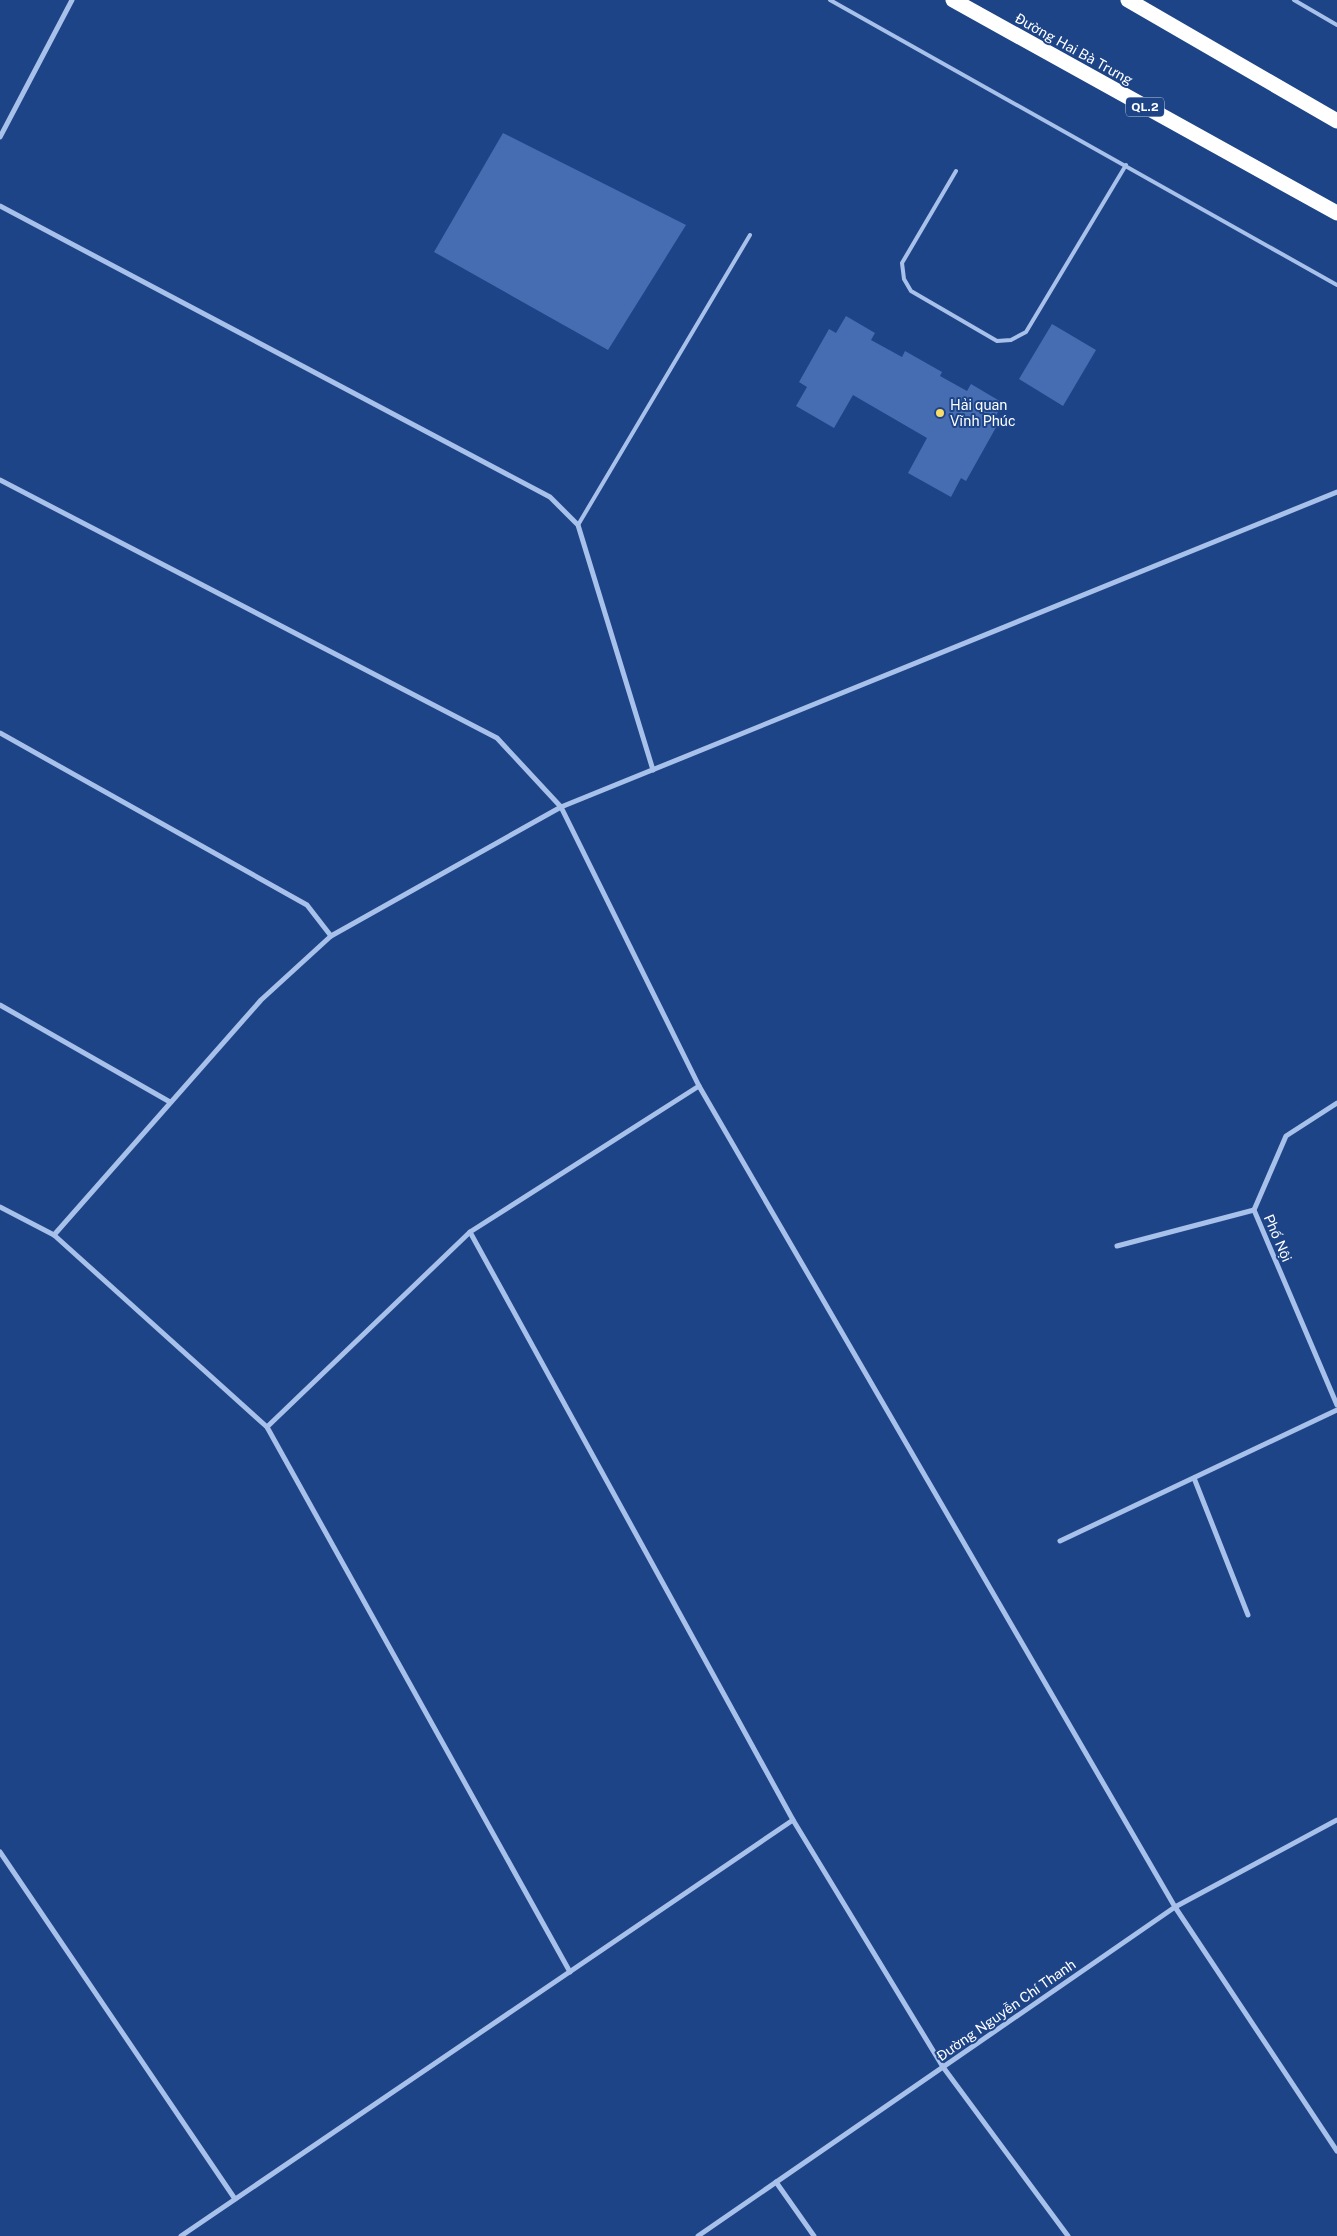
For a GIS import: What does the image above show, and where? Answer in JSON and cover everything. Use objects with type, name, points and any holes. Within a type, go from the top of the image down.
[{"type":"highway","name":"Đường Hai Bà Trưng","points":[[953,0],[1337,213]]},
{"type":"highway","points":[[1128,0],[1337,121]]},
{"type":"street","points":[[0,137],[72,0]]},
{"type":"street","points":[[0,206],[550,497],[578,525],[653,770]]},
{"type":"street","points":[[0,480],[496,738],[561,807],[699,1086],[1175,1907],[1337,2151]]},
{"type":"street","points":[[54,1235],[261,1000],[331,936],[561,807],[1337,492]]},
{"type":"street","points":[[0,733],[307,905],[331,936]]},
{"type":"street","points":[[0,1005],[170,1102]]},
{"type":"street","points":[[267,1427],[470,1232],[699,1086]]},
{"type":"street","name":"Phố Nội","points":[[1337,1103],[1286,1136],[1254,1210],[1337,1405]]},
{"type":"street","points":[[0,1207],[54,1235],[267,1427],[570,1972]]},
{"type":"street","points":[[1117,1246],[1254,1210]]},
{"type":"street","points":[[470,1232],[793,1820],[943,2067],[1068,2236]]},
{"type":"street","points":[[1060,1541],[1337,1410]]},
{"type":"street","points":[[1194,1478],[1248,1614]]},
{"type":"street","points":[[182,2236],[793,1820]]},
{"type":"street","name":"Đường Nguyễn Chí Thanh","points":[[698,2236],[1175,1907],[1337,1820]]},
{"type":"street","points":[[0,1852],[235,2200]]},
{"type":"street","points":[[776,2182],[814,2236]]},
{"type":"lane","points":[[830,0],[1126,165],[1337,286]]},
{"type":"lane","points":[[1294,0],[1337,25]]},
{"type":"lane","points":[[956,171],[902,263],[904,279],[911,291],[997,341],[1011,340],[1026,332],[1126,165]]},
{"type":"lane","points":[[578,525],[750,235]]},
{"type":"building","points":[[503,133],[686,225],[608,350],[434,252]]},
{"type":"building","name":"Hải quan Vĩnh Phúc","points":[[846,316],[875,333],[871,340],[902,357],[905,351],[942,372],[940,376],[967,391],[971,384],[1003,403],[994,419],[999,422],[966,481],[961,478],[951,497],[908,473],[927,438],[853,395],[834,428],[796,406],[807,387],[799,382],[829,329],[836,333]]},
{"type":"building","points":[[1052,324],[1096,350],[1063,406],[1019,379]]},
{"type":"place","name":"Hải quan Vĩnh Phúc","points":[[940,413]]}]
